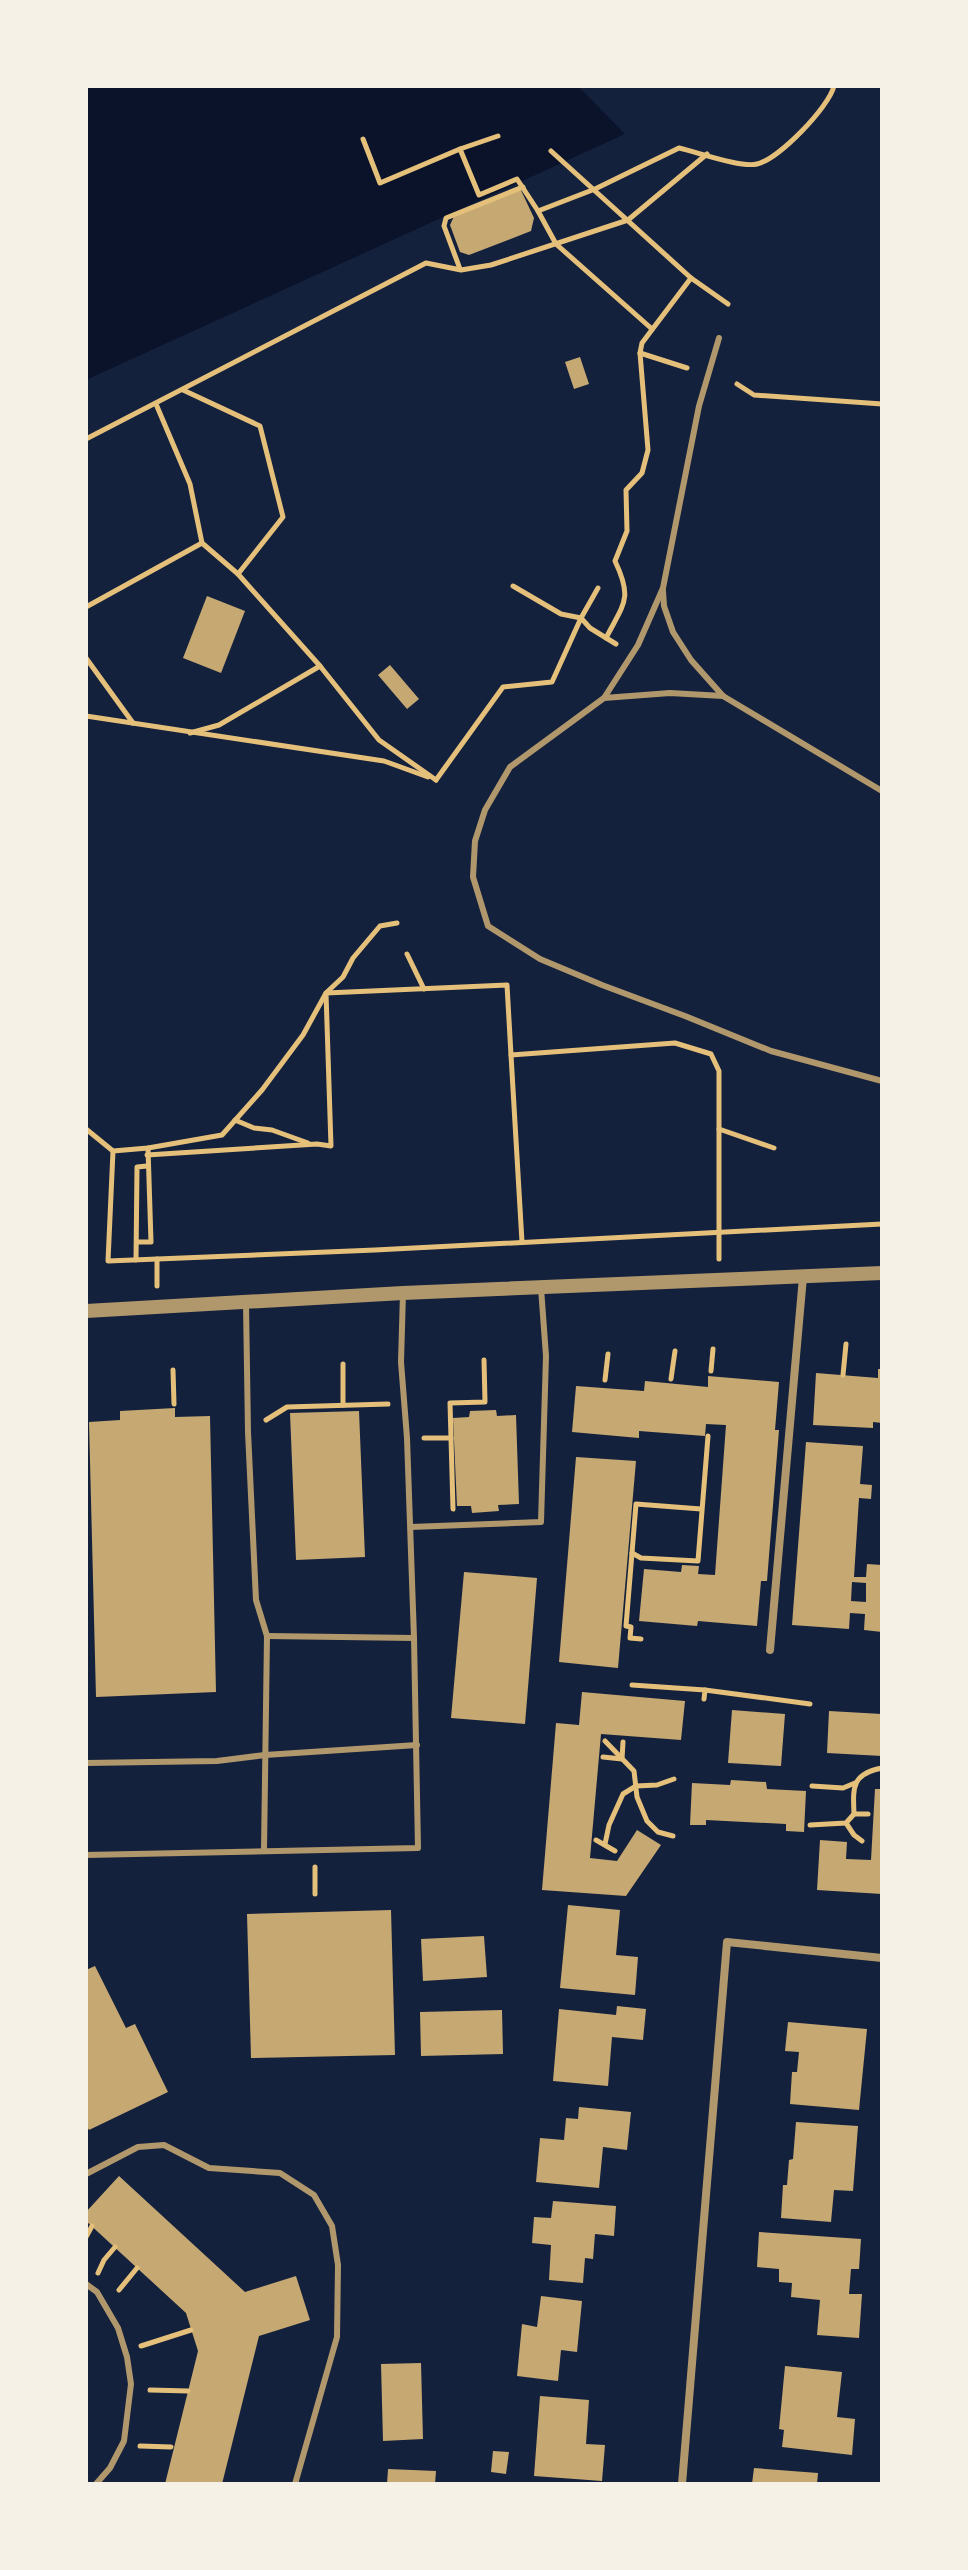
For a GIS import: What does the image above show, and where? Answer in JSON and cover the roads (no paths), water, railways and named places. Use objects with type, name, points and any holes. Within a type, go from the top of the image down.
[{"type":"street","points":[[86,1311],[403,1293],[882,1273]]},
{"type":"street","points":[[770,1650],[803,1277]]},
{"type":"street","points":[[682,2484],[727,1942],[882,1958]]},
{"type":"lane","points":[[719,338],[699,406],[663,588],[633,654],[604,698],[510,767],[485,810],[475,841],[473,877],[488,926],[540,959],[771,1051],[882,1081]]},
{"type":"lane","points":[[663,588],[664,606],[673,632],[691,660],[723,696],[882,791]]},
{"type":"lane","points":[[604,698],[670,693],[723,696]]},
{"type":"lane","points":[[411,1527],[541,1522],[546,1356],[541,1287]]},
{"type":"lane","points":[[86,1855],[418,1848],[411,1527],[401,1362],[403,1293]]},
{"type":"lane","points":[[246,1304],[256,1600],[267,1636],[264,1850]]},
{"type":"lane","points":[[267,1636],[414,1638]]},
{"type":"lane","points":[[86,1763],[217,1761],[417,1745]]},
{"type":"lane","points":[[86,2174],[138,2147],[164,2145],[209,2168],[280,2173],[314,2195],[332,2226],[338,2265],[337,2337],[295,2484]]},
{"type":"lane","points":[[89,2286],[118,2328],[131,2384],[124,2441],[110,2468],[96,2484]]},
{"type":"water","points":[[86,86],[578,86],[625,134],[86,380]]}]
